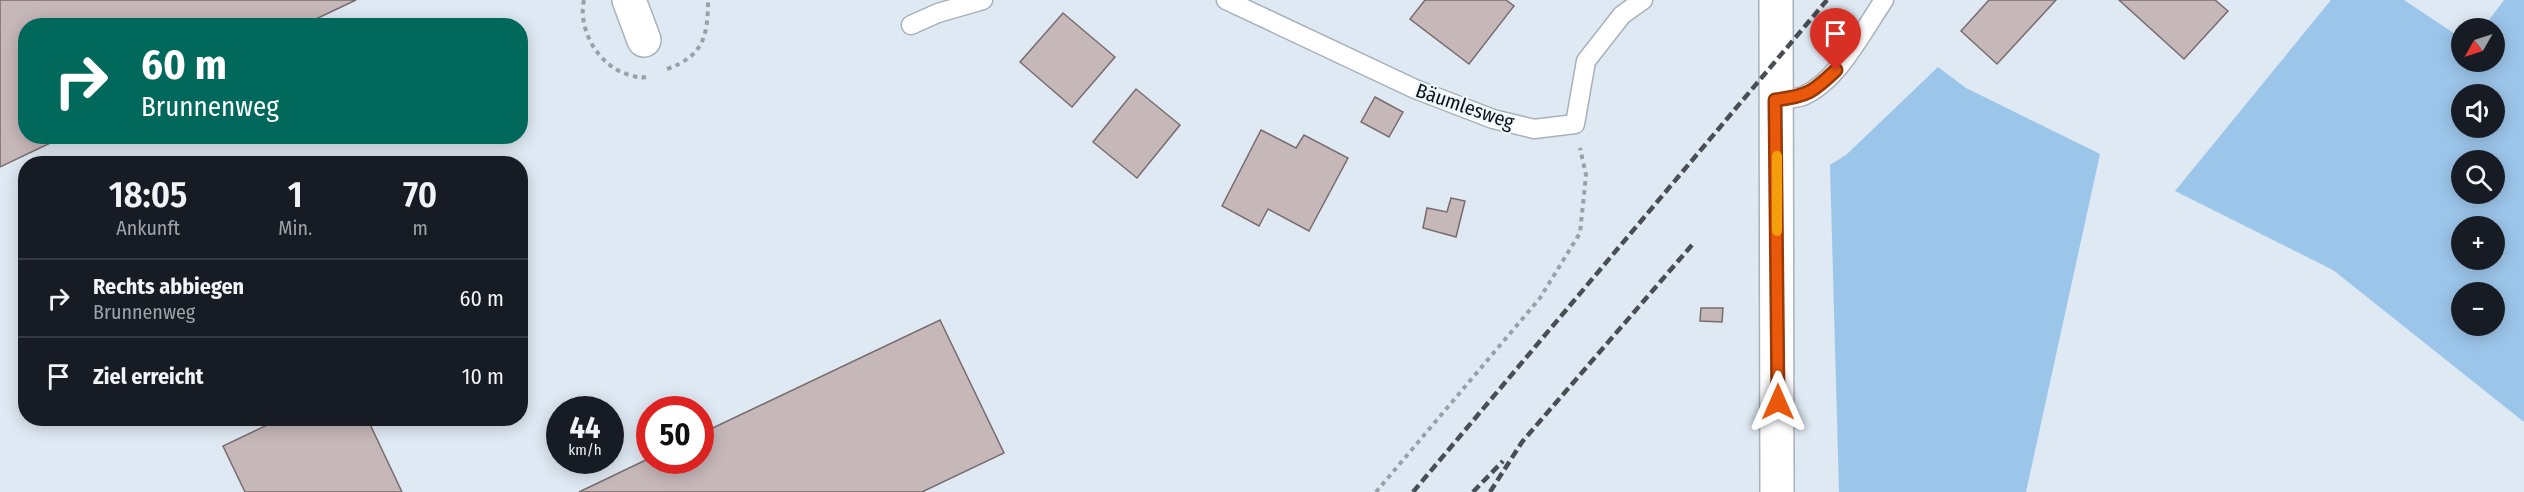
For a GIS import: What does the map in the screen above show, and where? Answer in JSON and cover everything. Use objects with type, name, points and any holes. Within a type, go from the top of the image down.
[{"type":"main road","points":[[629,0],[644,40]]},
{"type":"main road","points":[[1776,0],[1777,492]]},
{"type":"lane","points":[[911,25],[938,13],[983,0]]},
{"type":"lane","name":"Bäumlesweg","points":[[1226,0],[1415,89],[1494,119],[1534,129],[1575,124]]},
{"type":"lane","points":[[1575,124],[1586,61],[1622,15],[1643,0]]},
{"type":"lane","points":[[1775,100],[1800,97],[1815,90],[1836,70],[1884,0]]},
{"type":"path","points":[[1376,492],[1540,298],[1580,233],[1586,175],[1575,124]]},
{"type":"shaded area","points":[[2331,0],[2404,0],[2451,31],[2451,72],[2505,72],[2505,18],[2490,18],[2504,0],[2524,0],[2524,422],[2333,270],[2175,191]]},
{"type":"shaded area","points":[[1938,67],[1966,88],[2100,154],[2026,492],[1839,492],[1830,165],[1846,155]]},
{"type":"building","points":[[0,0],[356,0],[318,18],[18,18],[18,144],[48,144],[23,156],[18,156],[18,158],[0,167]]},
{"type":"building","points":[[1425,0],[1506,0],[1514,6],[1469,64],[1410,19]]},
{"type":"building","points":[[1989,0],[2056,0],[1997,64],[1961,31]]},
{"type":"building","points":[[2119,0],[2215,0],[2228,11],[2184,59]]},
{"type":"building","points":[[1063,13],[1115,57],[1072,107],[1020,62]]},
{"type":"building","points":[[1136,89],[1180,125],[1137,178],[1093,142]]},
{"type":"building","points":[[1375,97],[1403,112],[1389,137],[1361,122]]},
{"type":"building","points":[[1261,130],[1296,148],[1304,135],[1348,158],[1309,231],[1268,209],[1259,226],[1222,206]]},
{"type":"building","points":[[1451,198],[1465,201],[1456,237],[1423,228],[1427,208],[1447,212]]},
{"type":"building","points":[[1701,308],[1723,308],[1722,322],[1700,321]]},
{"type":"building","points":[[940,320],[1004,453],[922,492],[579,492],[617,474],[624,474],[624,470],[636,465],[636,474],[714,474],[714,427]]},
{"type":"building","points":[[265,426],[371,426],[402,492],[245,492],[223,446]]},
{"type":"railway","points":[[1413,492],[1827,0]]},
{"type":"railway","points":[[1490,492],[1522,442],[1692,245]]},
{"type":"railway","points":[[1473,492],[1503,461]]},
{"type":"slow traffic","points":[[1777,156],[1777,231]]},
{"type":"route","points":[[1778,402],[1775,100],[1800,97],[1815,90],[1836,70]]}]
